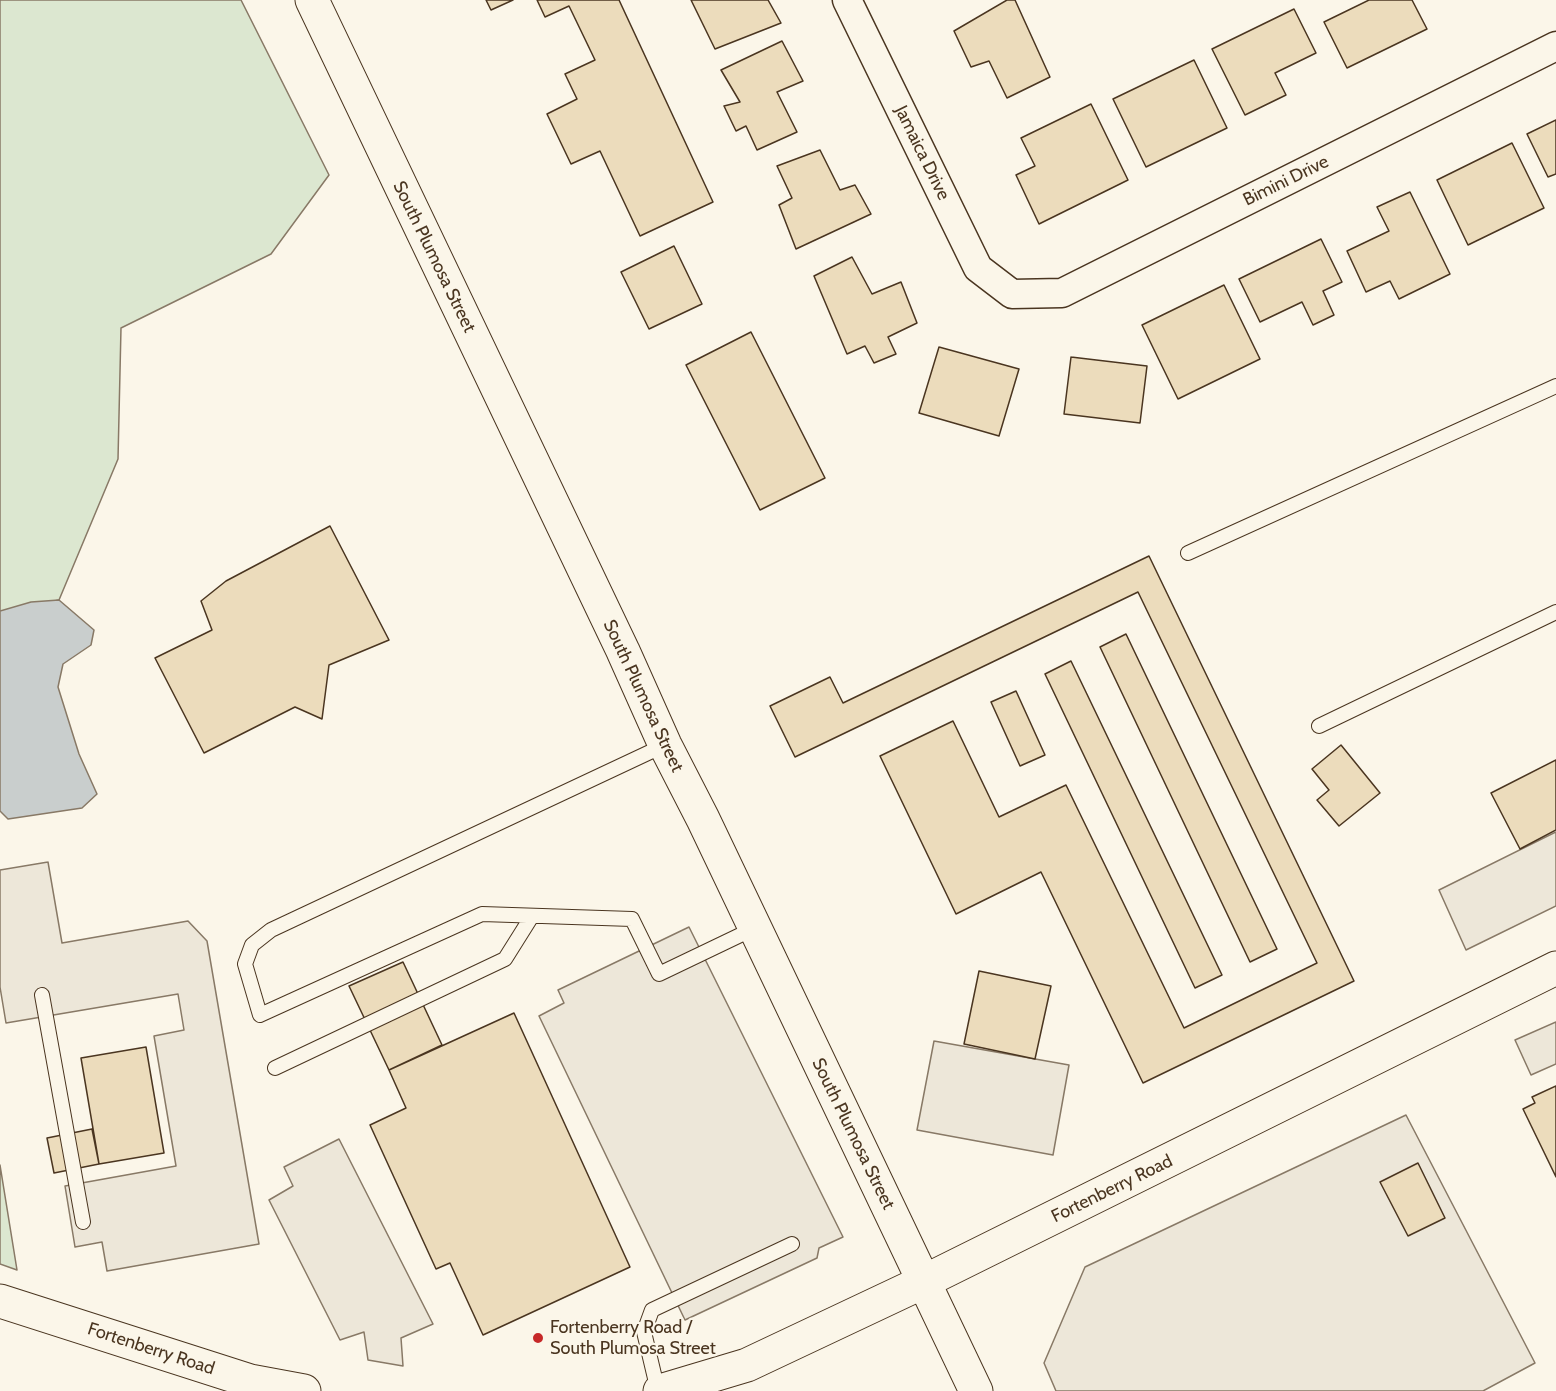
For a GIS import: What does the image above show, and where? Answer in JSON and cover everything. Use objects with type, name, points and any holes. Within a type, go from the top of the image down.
[{"type":"street","name":"South Plumosa Street","points":[[312,0],[613,631],[665,745],[976,1391]]},
{"type":"street","name":"Jamaica Drive","points":[[847,0],[978,268],[1012,294]]},
{"type":"street","name":"Bimini Drive","points":[[1012,294],[1062,293],[1556,46]]},
{"type":"street","name":"Fortenberry Road","points":[[659,1391],[747,1365],[923,1282],[1556,968]]},
{"type":"street","name":"Fortenberry Road","points":[[0,1301],[250,1381],[304,1391]]},
{"type":"lane","points":[[1188,553],[1556,386]]},
{"type":"lane","points":[[1319,726],[1556,612]]},
{"type":"lane","points":[[665,745],[271,930],[252,945],[245,964],[260,1015],[482,914],[632,920],[660,974],[755,928]]},
{"type":"lane","points":[[274,1068],[505,959],[532,916]]},
{"type":"lane","points":[[42,995],[83,1222]]},
{"type":"lane","points":[[659,1391],[644,1332],[652,1310],[792,1244]]},
{"type":"green space","points":[[0,0],[241,0],[329,175],[271,254],[121,328],[118,459],[59,600],[0,612]]},
{"type":"green space","points":[[0,1165],[17,1270],[0,1264]]},
{"type":"shaded area","points":[[59,600],[94,630],[91,645],[63,664],[58,687],[79,754],[97,794],[82,808],[8,819],[0,811],[0,611],[31,602]]},
{"type":"shaded area","points":[[1556,832],[1556,906],[1466,950],[1439,890]]},
{"type":"shaded area","points":[[48,862],[62,943],[188,921],[207,941],[259,1244],[107,1271],[102,1242],[75,1247],[65,1186],[176,1166],[154,1036],[184,1030],[178,994],[6,1023],[0,987],[0,870]]},
{"type":"shaded area","points":[[689,927],[843,1237],[819,1248],[817,1258],[685,1320],[539,1016],[564,1003],[558,990]]},
{"type":"shaded area","points":[[1556,1022],[1556,1064],[1531,1075],[1515,1040]]},
{"type":"shaded area","points":[[934,1041],[1069,1065],[1053,1155],[917,1130]]},
{"type":"shaded area","points":[[1406,1115],[1535,1363],[1483,1391],[1056,1391],[1044,1363],[1085,1267]]},
{"type":"shaded area","points":[[339,1139],[433,1324],[401,1338],[403,1366],[368,1360],[364,1332],[340,1340],[269,1200],[293,1186],[284,1167]]},
{"type":"building","points":[[486,0],[513,0],[491,10]]},
{"type":"building","points":[[537,0],[619,0],[713,202],[640,236],[600,151],[571,164],[547,114],[577,99],[565,74],[595,60],[569,6],[545,17]]},
{"type":"building","points":[[691,0],[768,0],[781,23],[715,49]]},
{"type":"building","points":[[1007,0],[1015,0],[1050,77],[1007,98],[989,61],[971,67],[954,31]]},
{"type":"building","points":[[1369,0],[1412,0],[1427,29],[1347,68],[1324,22]]},
{"type":"building","points":[[1294,9],[1316,53],[1275,73],[1286,95],[1245,115],[1212,49]]},
{"type":"building","points":[[782,41],[803,81],[777,92],[797,132],[757,150],[746,126],[736,131],[724,106],[740,102],[721,70]]},
{"type":"building","points":[[1194,60],[1227,128],[1146,167],[1113,99]]},
{"type":"building","points":[[1091,104],[1128,180],[1039,224],[1016,175],[1035,166],[1021,138]]},
{"type":"building","points":[[1556,120],[1556,174],[1548,177],[1527,134]]},
{"type":"building","points":[[1512,143],[1544,208],[1468,245],[1437,180]]},
{"type":"building","points":[[820,150],[840,190],[855,185],[871,214],[796,249],[779,205],[792,198],[777,166]]},
{"type":"building","points":[[1410,192],[1450,274],[1399,299],[1390,281],[1366,292],[1347,251],[1389,231],[1377,207]]},
{"type":"building","points":[[1321,239],[1342,282],[1323,291],[1334,315],[1313,325],[1302,302],[1260,322],[1239,279]]},
{"type":"building","points":[[674,246],[702,304],[649,329],[621,272]]},
{"type":"building","points":[[852,257],[872,294],[901,282],[917,323],[888,337],[896,354],[874,363],[865,346],[847,354],[814,276]]},
{"type":"building","points":[[1224,285],[1260,359],[1178,399],[1142,325]]},
{"type":"building","points":[[751,332],[825,478],[760,510],[686,365]]},
{"type":"building","points":[[939,347],[1019,369],[999,436],[919,413]]},
{"type":"building","points":[[1071,357],[1147,366],[1140,423],[1064,414]]},
{"type":"building","points":[[330,526],[389,640],[329,665],[322,719],[295,707],[204,753],[155,658],[212,630],[201,601],[226,581]]},
{"type":"building","points":[[1149,556],[1354,981],[1143,1083],[1041,872],[956,914],[880,756],[953,721],[999,817],[1066,785],[1184,1028],[1317,963],[1138,592],[795,757],[770,706],[830,677],[843,703]]},
{"type":"building","points":[[1126,634],[1277,949],[1250,962],[1100,647]]},
{"type":"building","points":[[1071,661],[1222,975],[1195,988],[1045,674]]},
{"type":"building","points":[[1016,691],[1045,755],[1020,766],[991,702]]},
{"type":"building","points":[[1341,745],[1380,793],[1339,826],[1317,800],[1329,790],[1312,769]]},
{"type":"building","points":[[1556,760],[1556,830],[1520,849],[1491,793]]},
{"type":"building","points":[[403,962],[442,1045],[389,1070],[349,986]]},
{"type":"building","points":[[979,971],[1051,986],[1035,1059],[964,1044]]},
{"type":"building","points":[[514,1013],[630,1267],[483,1335],[450,1263],[436,1269],[370,1125],[406,1108],[389,1070]]},
{"type":"building","points":[[146,1047],[164,1153],[99,1164],[81,1058]]},
{"type":"building","points":[[1556,1086],[1556,1177],[1523,1109],[1535,1103],[1532,1097]]},
{"type":"building","points":[[92,1129],[99,1164],[54,1173],[47,1138]]},
{"type":"building","points":[[1418,1163],[1445,1218],[1408,1236],[1380,1182]]},
{"type":"place","name":"Fortenberry Road / South Plumosa Street","points":[[538,1338]]}]
